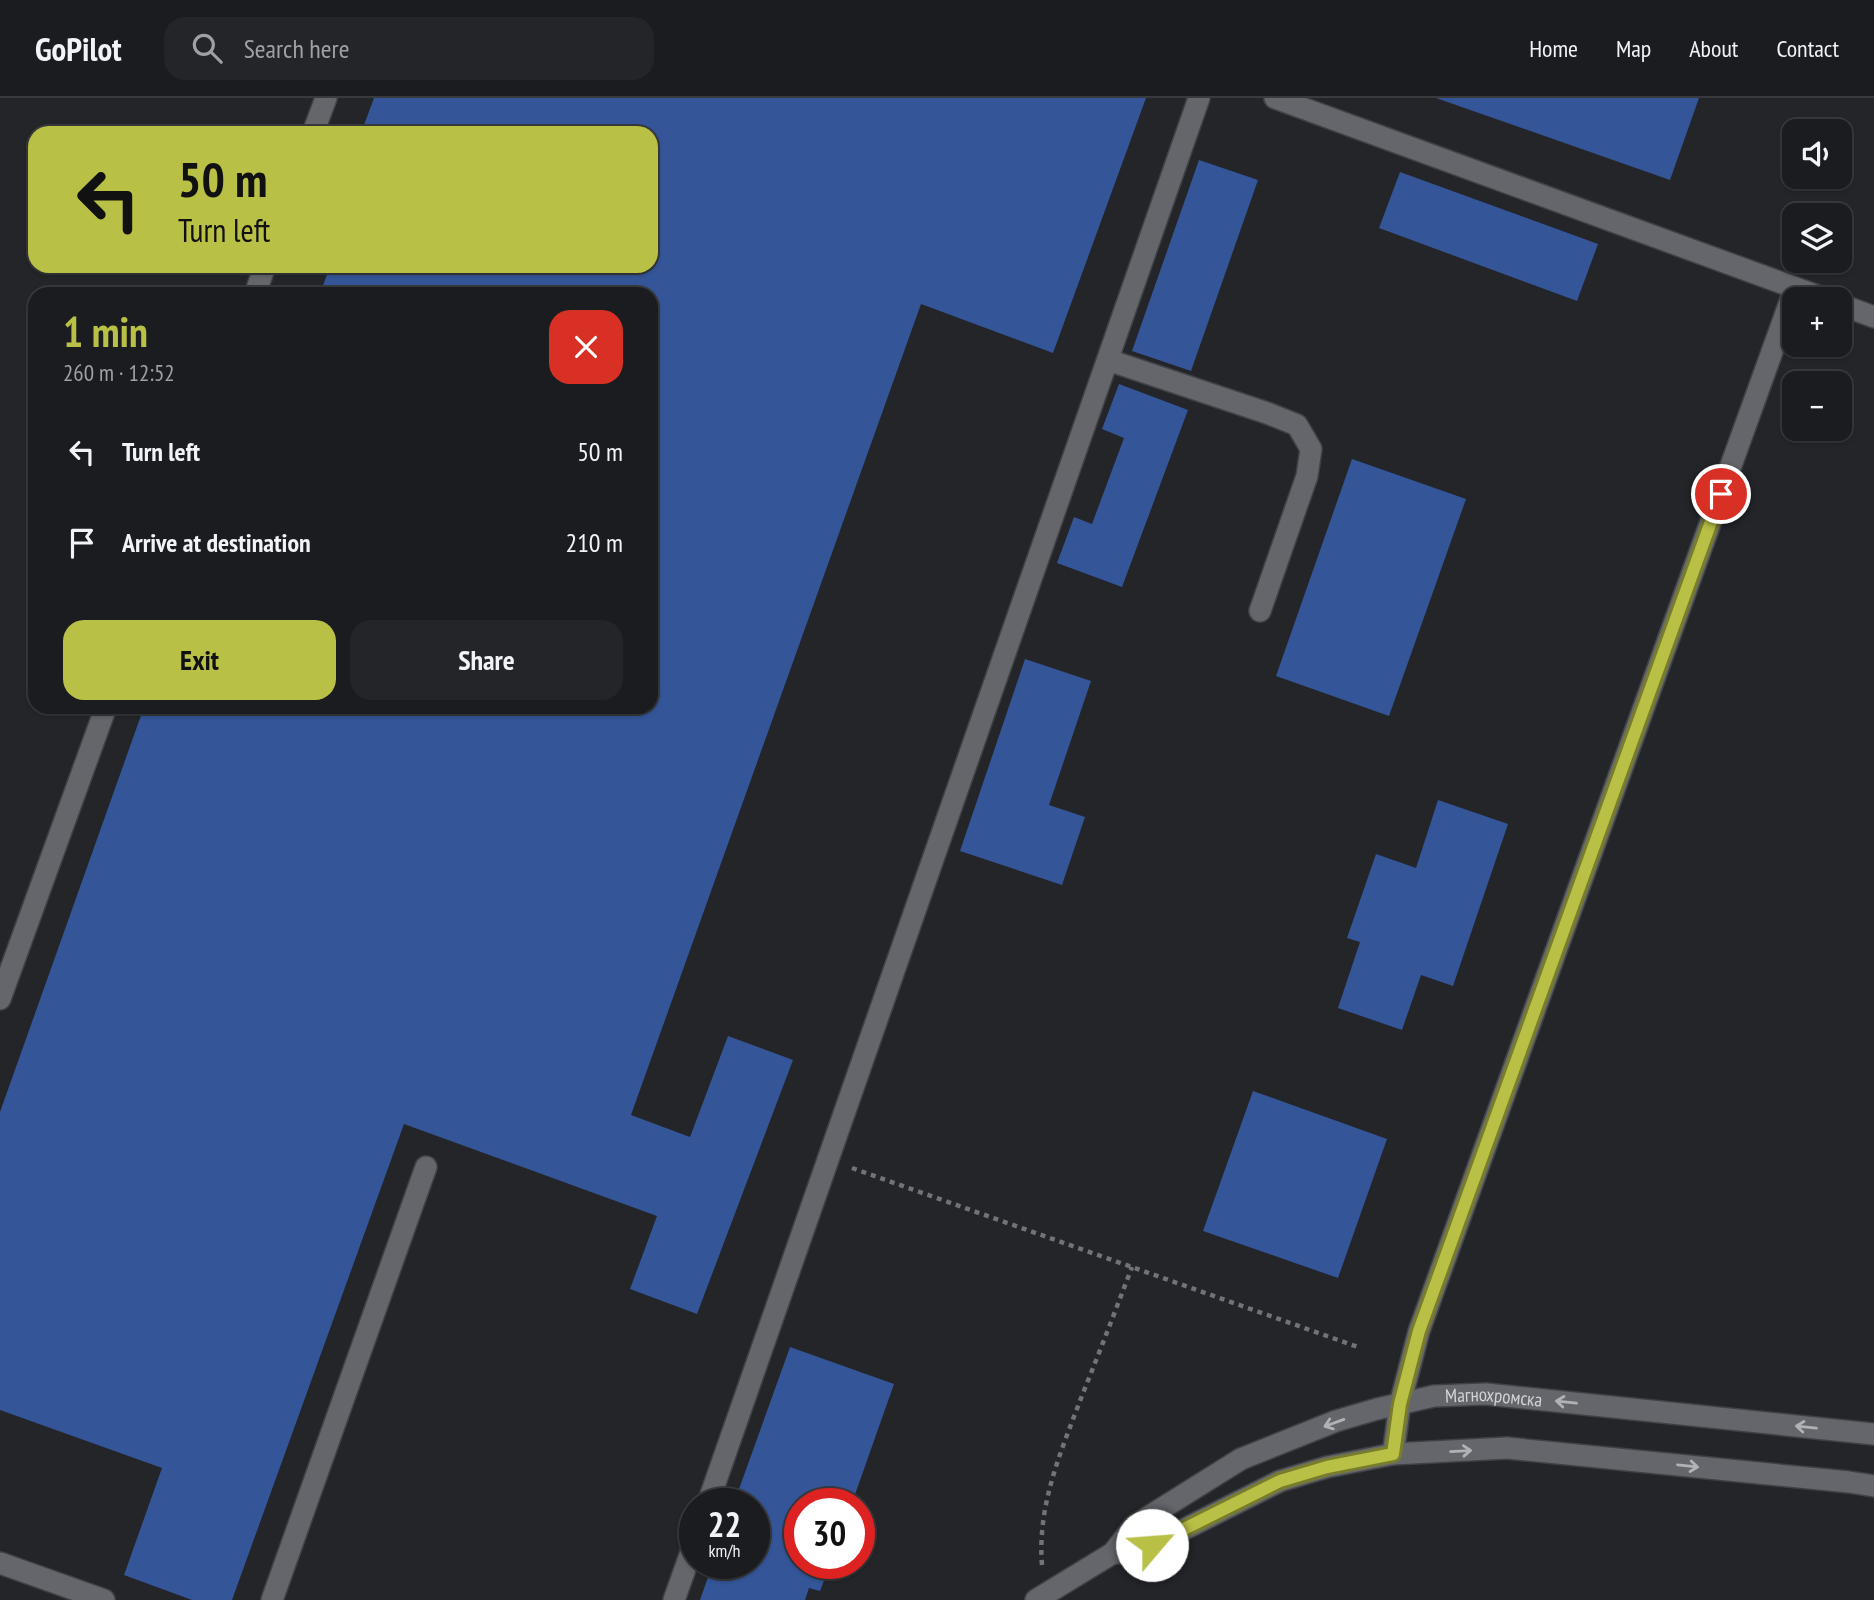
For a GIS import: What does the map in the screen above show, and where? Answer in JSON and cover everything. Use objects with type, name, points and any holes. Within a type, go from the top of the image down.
[{"type":"street","points":[[316,126],[326,98]]},
{"type":"street","points":[[713,1488],[1199,98]]},
{"type":"street","points":[[1275,98],[1792,287]]},
{"type":"street","points":[[1852,309],[1874,317]]},
{"type":"street","points":[[1393,1454],[1400,1404],[1419,1331],[1782,324]]},
{"type":"street","points":[[1108,360],[1297,425],[1311,449],[1307,476],[1260,611]]},
{"type":"street","points":[[0,999],[103,714]]},
{"type":"street","points":[[272,1600],[426,1167]]},
{"type":"street","name":"Магнохромска","points":[[1040,1597],[1113,1553],[1134,1526],[1241,1459],[1336,1421],[1434,1396],[1486,1394],[1874,1434]]},
{"type":"street","name":"Магнохромска","points":[[1113,1553],[1137,1553],[1280,1481],[1327,1467],[1393,1454],[1507,1448],[1874,1486]]},
{"type":"street","points":[[0,1563],[104,1600]]},
{"type":"street","points":[[674,1600],[681,1579]]},
{"type":"path","points":[[828,1160],[1358,1347]]},
{"type":"path","points":[[1040,1597],[1042,1522],[1049,1489],[1132,1267]]},
{"type":"building","points":[[374,98],[1146,98],[1053,353],[921,304],[631,1115],[690,1137],[728,1036],[793,1060],[697,1314],[630,1289],[657,1216],[404,1124],[232,1600],[192,1600],[124,1575],[162,1468],[0,1410],[0,1112],[142,714],[658,714],[658,287],[322,287],[328,273],[658,273],[658,126],[364,126]]},
{"type":"building","points":[[1436,98],[1699,98],[1670,180]]},
{"type":"building","points":[[1199,160],[1258,180],[1191,371],[1132,351]]},
{"type":"building","points":[[1400,172],[1598,244],[1577,301],[1379,228]]},
{"type":"building","points":[[1119,384],[1188,410],[1122,587],[1057,563],[1074,517],[1092,524],[1124,438],[1102,429]]},
{"type":"building","points":[[1352,459],[1466,499],[1389,716],[1276,676]]},
{"type":"building","points":[[1025,659],[1091,681],[1049,805],[1085,817],[1062,885],[960,851]]},
{"type":"building","points":[[1438,800],[1508,824],[1453,986],[1421,975],[1402,1030],[1338,1008],[1360,942],[1347,938],[1376,854],[1416,868]]},
{"type":"building","points":[[1253,1091],[1387,1139],[1338,1278],[1203,1231]]},
{"type":"building","points":[[790,1347],[894,1384],[857,1488],[784,1488],[784,1579],[825,1579],[820,1591],[809,1588],[805,1600],[700,1600],[707,1579],[770,1579],[770,1488],[739,1488]]},
{"type":"route","points":[[1152,1545],[1280,1481],[1327,1467],[1393,1454],[1400,1404],[1419,1331],[1721,494]]}]
